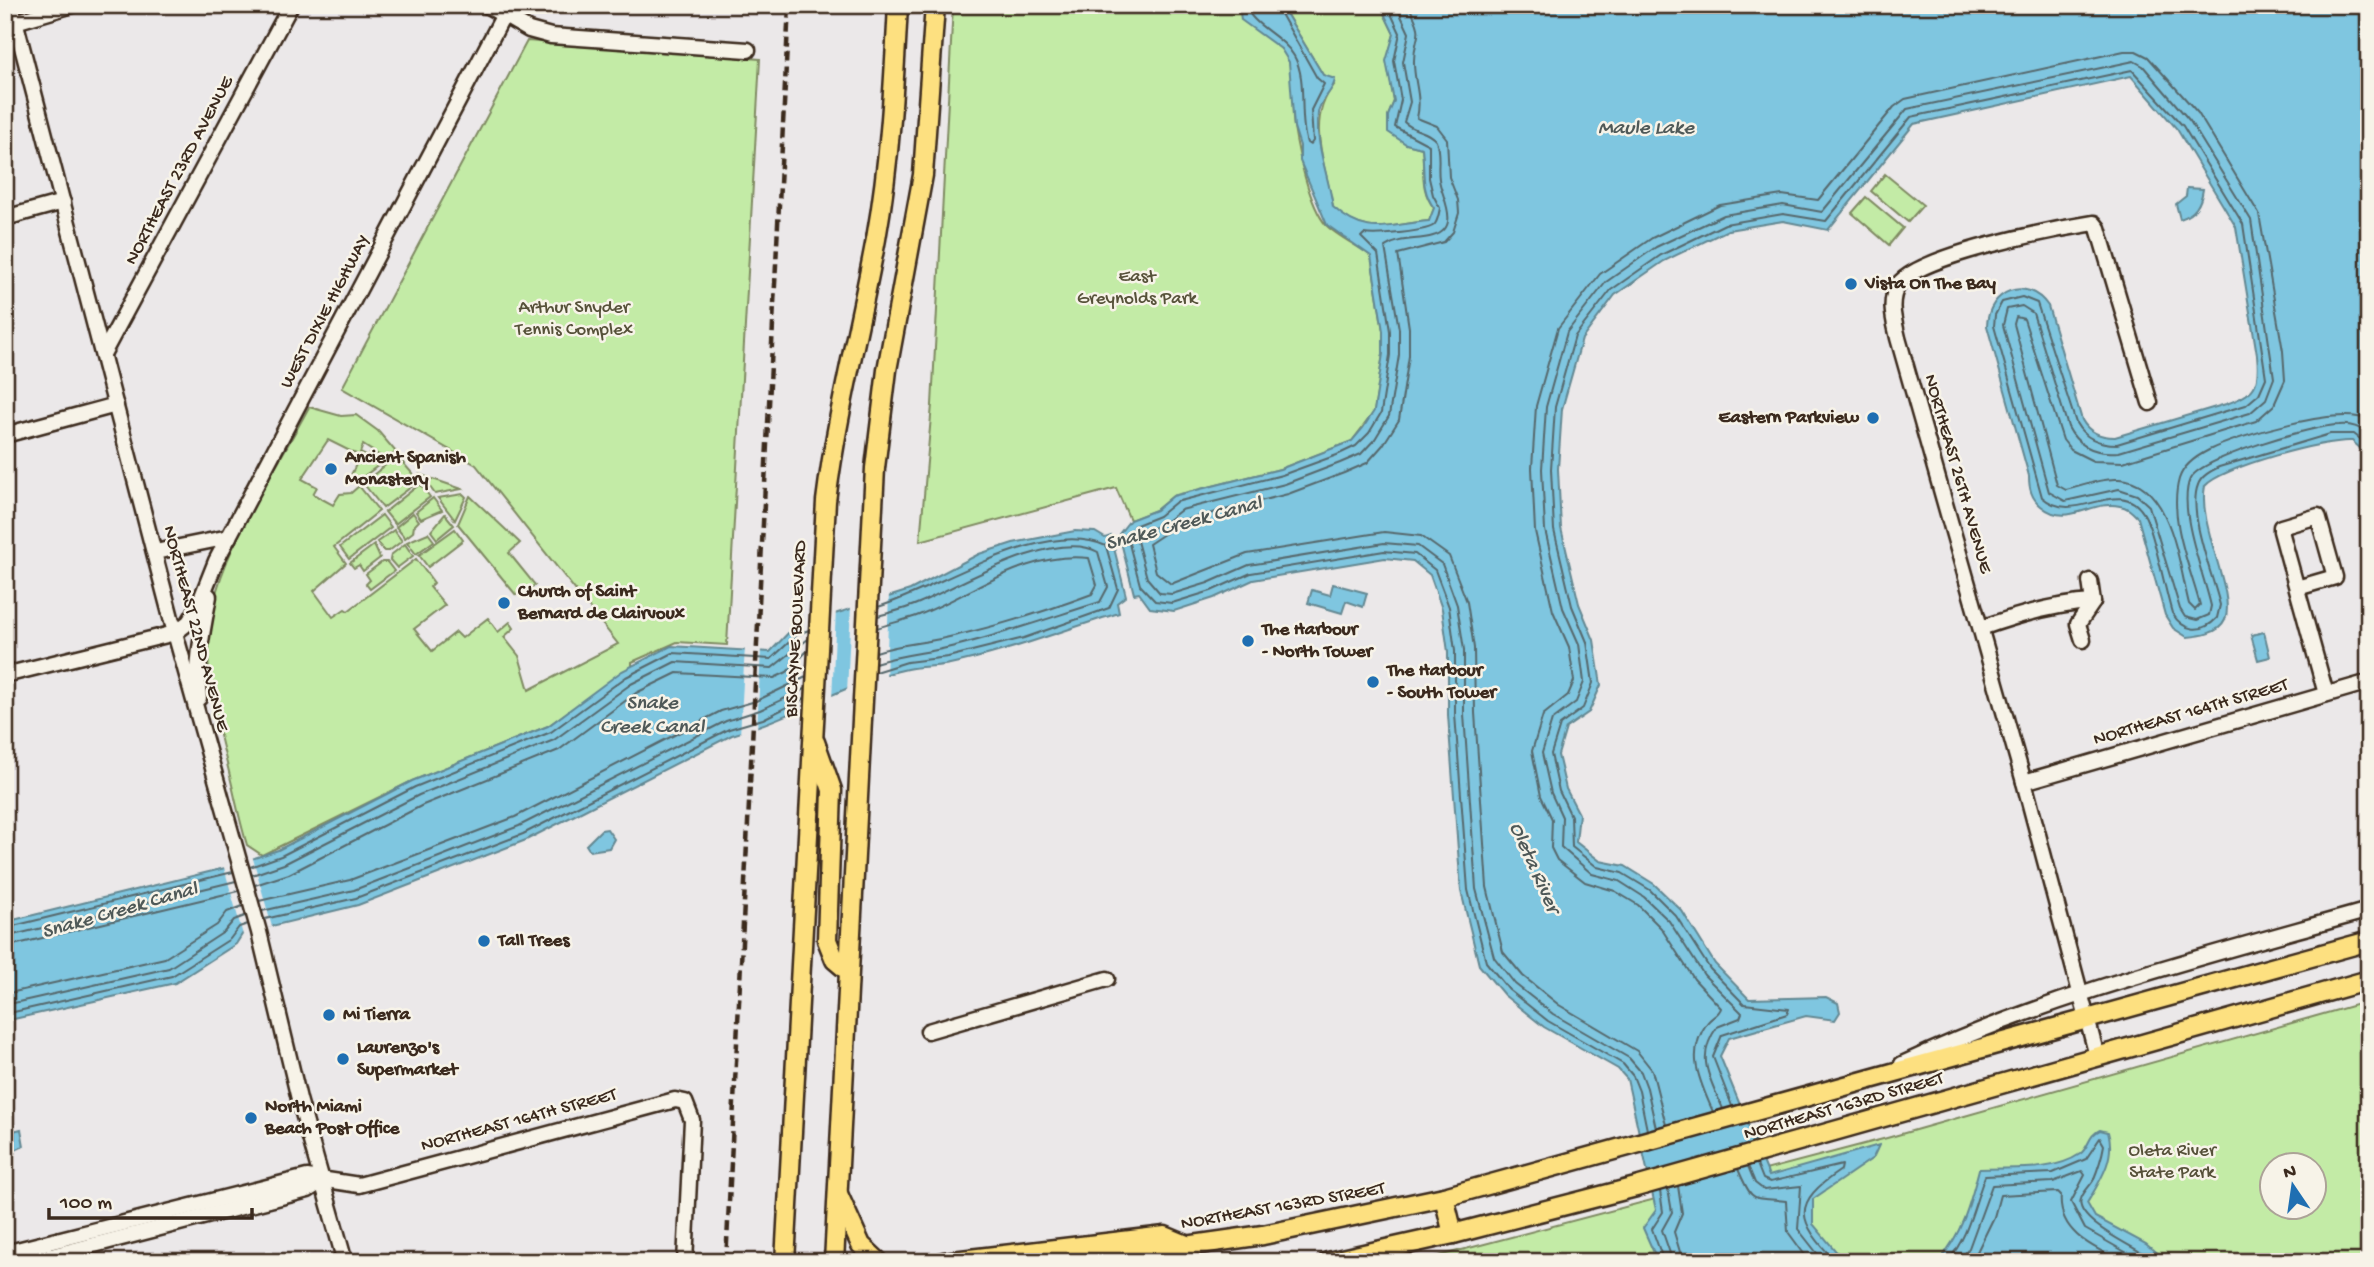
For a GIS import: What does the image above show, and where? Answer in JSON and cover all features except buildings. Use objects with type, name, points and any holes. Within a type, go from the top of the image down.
[{"type":"main road","name":"BISCAYNE BOULEVARD","points":[[785,1262],[818,603],[831,461],[884,189],[898,5]]},
{"type":"main road","points":[[834,1262],[867,588],[880,418],[923,175],[935,5]]},
{"type":"main road","points":[[812,732],[832,790],[827,940],[835,960],[848,971]]},
{"type":"main road","name":"NORTHEAST 163RD STREET","points":[[1074,1262],[1295,1230],[1444,1197],[1629,1148],[2369,941]]},
{"type":"main road","name":"NORTHEAST 163RD STREET","points":[[1328,1262],[1453,1234],[1636,1187],[2369,980]]},
{"type":"main road","points":[[837,1192],[861,1245],[878,1262]]},
{"type":"main road","points":[[1444,1197],[1453,1234]]},
{"type":"main road","points":[[944,1262],[1165,1236],[1189,1246]]},
{"type":"street","name":"NORTHEAST 22ND AVENUE","points":[[11,5],[10,24],[63,202],[174,633],[259,932],[279,1021],[345,1262]]},
{"type":"street","points":[[10,24],[73,5]]},
{"type":"street","name":"NORTHEAST 23RD AVENUE","points":[[103,354],[291,5]]},
{"type":"street","points":[[486,5],[507,10],[529,30],[551,36],[748,50]]},
{"type":"street","name":"WEST DIXIE HIGHWAY","points":[[174,633],[188,622],[197,609],[216,561],[507,10]]},
{"type":"street","points":[[5,218],[63,202]]},
{"type":"street","name":"NORTHEAST 26TH AVENUE","points":[[2097,1056],[2024,782],[1891,309],[1898,285],[1910,273],[1965,252],[2048,231],[2094,223],[2098,228],[2150,403]]},
{"type":"street","points":[[5,435],[116,405]]},
{"type":"street","points":[[2297,588],[2335,577],[2318,516],[2281,527],[2297,588],[2326,694]]},
{"type":"street","points":[[155,552],[229,537]]},
{"type":"street","points":[[205,741],[197,680],[216,561]]},
{"type":"street","points":[[2083,640],[2078,624],[2093,602],[2090,580]]},
{"type":"street","points":[[1981,628],[2014,616],[2071,603],[2093,602]]},
{"type":"street","points":[[5,675],[174,633]]},
{"type":"street","name":"NORTHEAST 164TH STREET","points":[[2024,782],[2369,682]]},
{"type":"street","name":"NORTHEAST 163RD STREET","points":[[1862,1083],[2011,1016],[2081,993],[2369,910]]},
{"type":"street","points":[[928,1031],[1107,979]]},
{"type":"street","name":"NORTHEAST 164TH STREET","points":[[5,1253],[307,1177],[359,1185],[663,1102],[685,1102],[692,1120],[685,1262]]},
{"type":"street","points":[[28,1262],[309,1191],[323,1181]]},
{"type":"green space","name":"East Greynolds Park","points":[[953,5],[1239,5],[1242,20],[1281,49],[1291,70],[1294,127],[1301,164],[1314,205],[1326,225],[1371,256],[1383,331],[1383,354],[1374,412],[1352,441],[1280,469],[1173,496],[1156,510],[1130,520],[1116,488],[920,541],[932,405]]},
{"type":"green space","points":[[1281,5],[1380,5],[1394,34],[1387,61],[1394,101],[1388,116],[1406,144],[1422,148],[1424,186],[1434,208],[1429,221],[1368,227],[1357,224],[1333,208],[1319,129],[1325,99],[1334,85],[1323,75]]},
{"type":"green space","name":"Arthur Snyder Tennis Complex","points":[[527,41],[760,59],[727,645],[677,642],[632,662],[632,666],[548,726],[412,781],[262,855],[247,845],[220,736],[209,675],[211,614],[234,545],[309,407],[341,416],[356,415],[378,431],[396,452],[385,459],[363,445],[360,453],[368,457],[370,454],[383,462],[360,479],[351,475],[360,456],[328,440],[302,479],[317,487],[313,494],[333,505],[340,494],[351,493],[359,486],[379,511],[334,547],[346,563],[314,591],[333,617],[345,609],[348,611],[416,559],[434,583],[430,587],[445,605],[414,629],[432,651],[456,632],[462,638],[488,618],[498,632],[510,622],[514,628],[504,637],[519,656],[529,690],[618,644],[476,465],[342,388]]},
{"type":"green space","points":[[1885,174],[1923,205],[1908,222],[1871,191]]},
{"type":"green space","points":[[1866,197],[1903,228],[1889,245],[1852,213]]},
{"type":"green space","points":[[397,456],[419,481],[383,508],[363,483]]},
{"type":"green space","points":[[421,475],[462,489],[435,494]]},
{"type":"green space","points":[[420,484],[430,497],[395,524],[385,512]]},
{"type":"green space","points":[[463,494],[466,497],[455,520],[438,498]]},
{"type":"green space","points":[[470,496],[520,543],[509,553],[535,585],[526,592],[523,589],[516,595],[458,524]]},
{"type":"green space","points":[[433,498],[442,510],[421,519],[416,512]]},
{"type":"green space","points":[[413,513],[419,521],[413,532],[405,538],[396,527]]},
{"type":"green space","points":[[445,514],[454,525],[437,539],[431,531]]},
{"type":"green space","points":[[382,515],[391,527],[349,559],[340,547]]},
{"type":"green space","points":[[455,529],[463,540],[428,567],[419,555]]},
{"type":"green space","points":[[394,530],[402,541],[389,551],[384,551],[377,542]]},
{"type":"green space","points":[[428,533],[434,541],[416,554],[407,542]]},
{"type":"green space","points":[[405,544],[413,556],[397,568],[390,560],[391,555]]},
{"type":"green space","points":[[374,545],[380,558],[363,571],[359,565],[354,568],[350,563]]},
{"type":"green space","points":[[382,562],[387,562],[394,571],[370,589],[366,584],[370,580],[366,574]]},
{"type":"green space","name":"Oleta River State Park","points":[[2369,1001],[2369,1262],[1416,1262],[1887,1138]]},
{"type":"water","points":[[1239,5],[1281,5],[1323,75],[1335,79],[1318,113],[1320,149],[1333,207],[1357,223],[1379,227],[1429,221],[1434,208],[1425,186],[1422,148],[1406,144],[1388,132],[1388,116],[1394,101],[1386,61],[1394,34],[1380,5],[2369,5],[2369,456],[2352,441],[2320,445],[2252,463],[2205,486],[2206,520],[2227,608],[2225,620],[2214,631],[2187,637],[2173,628],[2165,615],[2138,518],[2130,510],[2109,505],[2061,515],[2051,512],[2035,500],[1987,326],[1994,303],[2001,296],[2020,289],[2039,296],[2048,306],[2082,420],[2092,431],[2105,436],[2115,437],[2226,404],[2244,396],[2254,387],[2258,374],[2257,355],[2236,227],[2177,129],[2131,76],[1914,124],[1828,230],[1783,221],[1728,230],[1664,261],[1615,295],[1582,339],[1562,409],[1558,469],[1561,528],[1579,604],[1594,640],[1601,685],[1589,712],[1566,728],[1558,755],[1566,789],[1579,814],[1576,842],[1600,861],[1625,866],[1654,884],[1682,911],[1715,964],[1749,999],[1826,997],[1838,1003],[1840,1012],[1835,1020],[1806,1016],[1729,1038],[1720,1056],[1769,1176],[1879,1145],[1873,1158],[1813,1199],[1813,1224],[1845,1262],[1658,1262],[1643,1228],[1656,1210],[1627,1079],[1618,1069],[1544,1027],[1504,995],[1479,965],[1461,891],[1448,715],[1448,652],[1442,609],[1430,575],[1413,561],[1385,558],[1253,580],[1214,598],[1174,611],[1150,608],[1139,593],[1134,594],[1119,534],[1130,520],[1156,510],[1173,496],[1280,469],[1352,441],[1374,411],[1383,354],[1383,331],[1371,256],[1327,225],[1300,161],[1300,146],[1294,127],[1289,62],[1281,49],[1241,20]]},
{"type":"water","points":[[2187,188],[2203,189],[2199,204],[2180,219],[2176,204],[2186,196]]},
{"type":"water","name":"Snake Creek Canal","points":[[1075,531],[1095,532],[1105,538],[1111,536],[1126,596],[1117,603],[1119,613],[993,653],[950,664],[907,669],[862,682],[732,735],[526,840],[358,905],[243,933],[236,944],[175,983],[5,1021],[5,922],[225,868],[278,850],[412,781],[548,726],[622,671],[671,646],[770,652],[794,627],[910,590],[979,554],[1013,543]]},
{"type":"water","points":[[1333,584],[1367,593],[1363,607],[1346,601],[1342,613],[1308,603],[1312,590],[1330,595]]},
{"type":"water","points":[[2264,632],[2270,657],[2258,660],[2251,635]]},
{"type":"water","points":[[607,829],[614,839],[609,848],[590,851],[586,845],[601,830]]},
{"type":"water","points":[[21,1129],[24,1146],[5,1155],[5,1133]]},
{"type":"water","points":[[2100,1130],[2108,1132],[2110,1151],[2101,1178],[2087,1203],[2095,1217],[2146,1244],[2167,1262],[1938,1262],[1959,1229],[1979,1169],[2031,1168],[2057,1164],[2080,1154],[2093,1135]]},
{"type":"pier","points":[[889,593],[886,680],[847,693],[851,605]]},
{"type":"pier","points":[[836,609],[832,699],[792,715],[797,623]]},
{"type":"pier","points":[[745,646],[761,648],[757,731],[740,736]]},
{"type":"pier","points":[[252,855],[272,927],[243,935],[223,864]]},
{"type":"railway","points":[[726,1262],[789,5]]},
{"type":"place","name":"Vista On The Bay","points":[[1851,284]]},
{"type":"place","name":"Eastern Parkview","points":[[1873,418]]},
{"type":"place","name":"Ancient Spanish Monastery","points":[[331,469]]},
{"type":"place","name":"Church of Saint Bernard de Clairvoux","points":[[504,603]]},
{"type":"place","name":"The Harbour - North Tower","points":[[1248,641]]},
{"type":"place","name":"The Harbour - South Tower","points":[[1373,682]]},
{"type":"place","name":"Tall Trees","points":[[484,941]]},
{"type":"place","name":"Mi Tierra","points":[[329,1015]]},
{"type":"place","name":"Laurenzo's Supermarket","points":[[343,1059]]},
{"type":"place","name":"North Miami Beach Post Office","points":[[251,1118]]},
{"type":"water label","name":"Maule Lake","points":[[1646,129]]},
{"type":"water label","name":"Oleta River","points":[[1533,868]]}]
